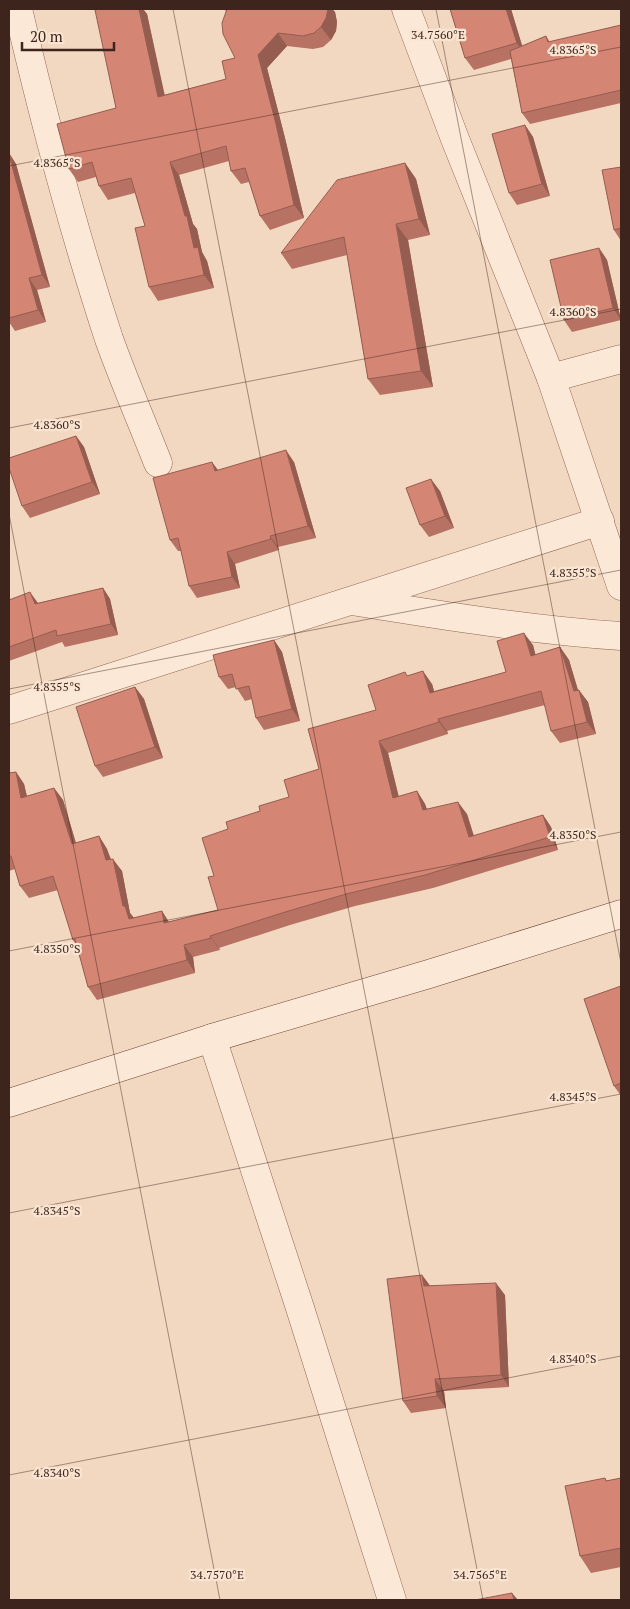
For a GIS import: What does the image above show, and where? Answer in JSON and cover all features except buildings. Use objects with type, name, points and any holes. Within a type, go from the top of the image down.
[{"type":"street","points":[[18,9],[40,106],[74,229],[110,341],[158,463]]},
{"type":"street","points":[[406,9],[455,139],[551,378],[621,586]]},
{"type":"street","points":[[551,378],[621,359]]},
{"type":"street","points":[[9,710],[600,521]]},
{"type":"street","points":[[352,601],[493,623],[621,636]]},
{"type":"street","points":[[9,1103],[212,1038],[429,974],[621,914]]},
{"type":"street","points":[[212,1038],[392,1600]]}]
